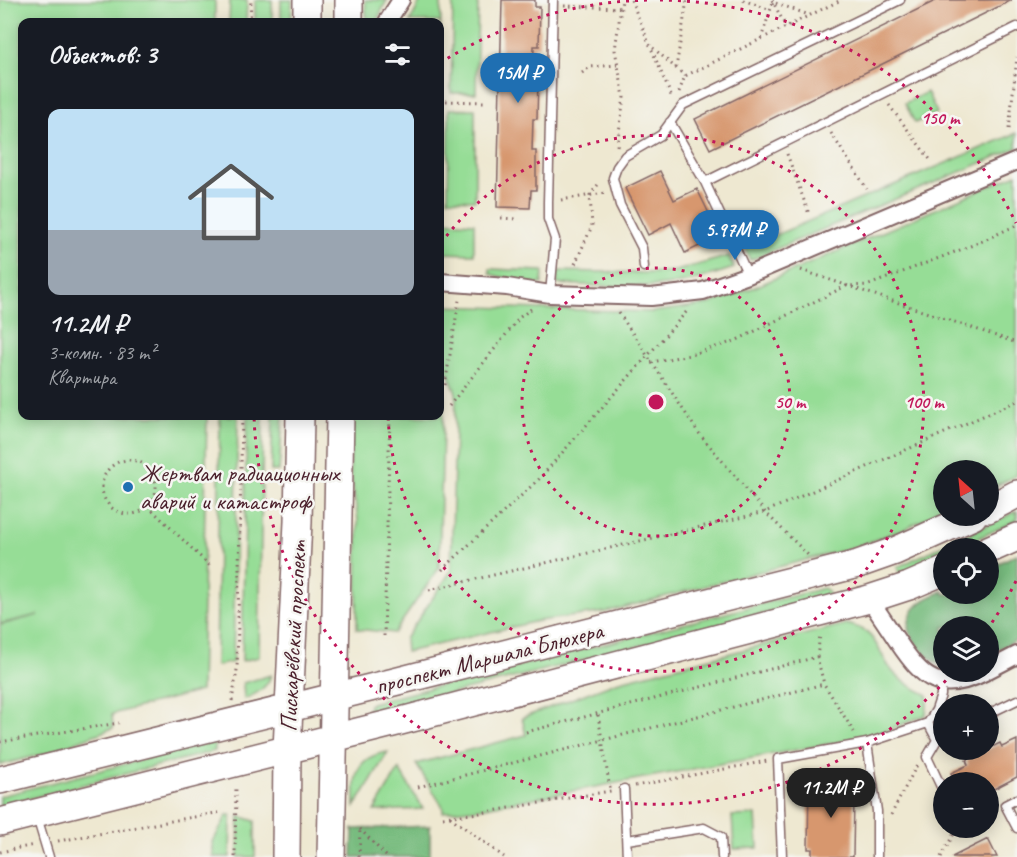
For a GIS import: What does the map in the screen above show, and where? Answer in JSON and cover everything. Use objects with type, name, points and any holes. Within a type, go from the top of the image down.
[{"type":"main road","points":[[307,0],[307,18]]},
{"type":"main road","points":[[349,0],[349,18]]},
{"type":"main road","name":"Пискарёвский проспект","points":[[286,857],[287,749],[298,522],[300,420]]},
{"type":"main road","name":"Пискарёвский проспект","points":[[331,857],[340,420]]},
{"type":"main road","points":[[999,503],[1017,494]]},
{"type":"main road","name":"проспект Маршала Блюхера","points":[[0,780],[858,564],[950,526]]},
{"type":"main road","points":[[999,545],[1017,537]]},
{"type":"main road","points":[[858,564],[869,599]]},
{"type":"main road","name":"проспект Маршала Блюхера","points":[[0,822],[869,599],[933,576]]},
{"type":"street","points":[[390,18],[401,0]]},
{"type":"street","points":[[444,282],[461,282],[550,294],[651,297],[703,291],[748,275],[1017,161]]},
{"type":"street","points":[[869,599],[913,664],[933,679]]},
{"type":"street","points":[[999,665],[1017,656]]},
{"type":"street","points":[[941,682],[958,682]]},
{"type":"lane","points":[[644,267],[642,248],[620,205],[616,191],[614,178],[617,167],[625,156],[661,135],[683,105],[900,0]]},
{"type":"lane","points":[[550,294],[555,239],[548,219],[553,3]]},
{"type":"lane","points":[[705,182],[1017,27]]},
{"type":"lane","points":[[670,122],[705,182],[748,275]]},
{"type":"lane","points":[[782,857],[778,759],[864,743],[928,723],[941,695],[941,682]]},
{"type":"lane","points":[[999,709],[1017,700]]},
{"type":"lane","points":[[928,723],[933,730]]},
{"type":"lane","points":[[864,743],[877,811],[877,857]]},
{"type":"lane","points":[[933,749],[927,757],[934,772]]},
{"type":"lane","points":[[624,789],[627,857]]},
{"type":"lane","points":[[1017,799],[1005,805],[1017,828]]},
{"type":"lane","points":[[36,812],[49,857]]},
{"type":"lane","points":[[627,840],[704,828],[721,837],[722,857]]},
{"type":"path","points":[[250,18],[251,0]]},
{"type":"path","points":[[622,0],[615,50],[624,97]]},
{"type":"path","points":[[631,0],[674,104]]},
{"type":"path","points":[[676,68],[687,0]]},
{"type":"path","points":[[743,0],[771,10]]},
{"type":"path","points":[[651,46],[685,76],[841,0]]},
{"type":"path","points":[[761,39],[773,1]]},
{"type":"path","points":[[773,1],[810,15]]},
{"type":"path","points":[[773,1],[786,27]]},
{"type":"path","points":[[553,3],[622,8]]},
{"type":"path","points":[[1009,129],[1017,57]]},
{"type":"path","points":[[582,73],[590,67],[617,65]]},
{"type":"path","points":[[881,94],[932,162]]},
{"type":"path","points":[[446,101],[484,102]]},
{"type":"path","points":[[825,122],[867,189]]},
{"type":"path","points":[[783,143],[809,214]]},
{"type":"path","points":[[548,202],[616,191]]},
{"type":"path","points":[[575,264],[592,226],[590,195]]},
{"type":"path","points":[[501,218],[516,219]]},
{"type":"path","points":[[651,362],[690,355],[735,341],[846,286],[869,285],[978,243],[1017,225]]},
{"type":"path","points":[[784,260],[803,272],[1017,343]]},
{"type":"path","points":[[445,385],[454,342],[461,282]]},
{"type":"path","points":[[442,570],[539,479],[703,291]]},
{"type":"path","points":[[449,406],[520,317],[550,294]]},
{"type":"path","points":[[608,296],[698,432],[765,512],[826,572]]},
{"type":"path","points":[[429,590],[765,512],[1017,401]]},
{"type":"path","points":[[232,703],[237,670],[242,420]]},
{"type":"path","points":[[384,636],[390,420]]},
{"type":"path","points":[[135,460],[149,468],[156,482],[156,490],[148,506],[126,514],[111,507],[103,494],[102,486],[103,478],[112,465],[119,461],[135,460]]},
{"type":"path","points":[[148,506],[212,568]]},
{"type":"path","points":[[823,611],[817,657],[824,684],[864,743]]},
{"type":"path","points":[[526,732],[817,657]]},
{"type":"path","points":[[418,787],[824,684]]},
{"type":"path","points":[[598,715],[610,791]]},
{"type":"path","points":[[0,742],[118,723]]},
{"type":"path","points":[[877,844],[919,761],[927,757]]},
{"type":"path","points":[[443,817],[624,789],[778,759]]},
{"type":"path","points":[[235,857],[236,791]]},
{"type":"path","points":[[0,852],[222,812]]},
{"type":"path","points":[[450,817],[504,857]]},
{"type":"path","points":[[359,857],[360,829],[387,857]]},
{"type":"path","points":[[941,857],[951,838]]},
{"type":"green space","points":[[0,0],[215,0],[215,18],[18,18],[18,420],[207,420],[201,691],[112,714],[113,728],[44,754],[0,765],[0,625],[38,615],[0,624]]},
{"type":"green space","points":[[230,0],[247,0],[246,18],[229,18]]},
{"type":"green space","points":[[255,0],[272,0],[272,18],[255,18]]},
{"type":"green space","points":[[281,0],[292,0],[291,18],[281,18]]},
{"type":"green space","points":[[365,0],[387,0],[378,18],[367,18]]},
{"type":"green space","points":[[421,0],[441,0],[441,18],[412,18]]},
{"type":"green space","points":[[453,0],[478,0],[476,93],[451,93]]},
{"type":"green space","points":[[927,92],[937,113],[915,123],[905,103]]},
{"type":"green space","points":[[449,109],[475,109],[475,200],[448,199]]},
{"type":"green space","points":[[1017,133],[1017,148],[750,260],[745,248]]},
{"type":"green space","points":[[1017,174],[1017,475],[999,484],[999,460],[933,460],[933,515],[904,529],[853,548],[606,612],[538,621],[406,652],[405,639],[451,571],[456,393],[444,363],[444,306],[653,312],[709,304],[755,287]]},
{"type":"green space","points":[[444,221],[474,223],[474,254],[444,253]]},
{"type":"green space","points":[[729,256],[734,268],[680,283],[634,287],[557,284],[557,271],[651,273],[676,271]]},
{"type":"green space","points":[[490,269],[543,271],[542,284],[521,282],[490,274]]},
{"type":"green space","points":[[220,420],[238,420],[233,662],[216,666]]},
{"type":"green space","points":[[247,420],[263,420],[259,657],[242,661]]},
{"type":"green space","points":[[273,420],[283,420],[279,471],[271,471]]},
{"type":"green space","points":[[352,420],[443,420],[439,568],[394,633],[357,629],[358,520],[350,469]]},
{"type":"green space","points":[[1017,511],[1017,520],[979,538],[959,538],[985,526],[999,526],[999,519]]},
{"type":"green space","points":[[933,550],[933,559],[900,574],[897,567]]},
{"type":"green space","points":[[1017,554],[1017,640],[999,649],[999,616],[933,616],[933,660],[926,655],[913,640],[910,631],[909,622],[912,613],[919,604],[933,595],[933,604],[999,604],[999,563]]},
{"type":"green space","points":[[824,588],[829,592],[826,598],[375,713],[370,713],[368,710],[372,703]]},
{"type":"green space","points":[[846,624],[865,631],[876,643],[893,672],[905,683],[928,695],[926,715],[880,733],[850,740],[480,808],[443,812],[443,807],[416,764],[526,735],[522,718],[616,682]]},
{"type":"green space","points":[[271,675],[261,690],[244,699],[243,683]]},
{"type":"green space","points":[[215,741],[215,751],[0,806],[0,796]]},
{"type":"green space","points":[[388,752],[355,807],[358,770],[368,759]]},
{"type":"green space","points":[[399,769],[423,809],[374,811]]},
{"type":"green space","points":[[227,815],[231,815],[230,857],[213,857],[213,842]]},
{"type":"green space","points":[[756,815],[758,848],[734,849],[732,816]]},
{"type":"green space","points":[[239,816],[255,821],[255,857],[238,857]]},
{"type":"green space","points":[[430,826],[430,857],[352,857],[353,829]]},
{"type":"building","points":[[502,0],[535,0],[535,7],[540,7],[539,46],[534,46],[533,80],[538,80],[537,119],[533,119],[532,151],[536,151],[536,190],[531,190],[530,208],[497,207]]},
{"type":"building","points":[[937,0],[1012,0],[710,149],[695,119]]},
{"type":"building","points":[[660,171],[674,200],[697,189],[720,236],[685,253],[671,223],[648,235],[625,188]]},
{"type":"building","points":[[1017,740],[1017,777],[999,786],[999,772],[953,772],[968,765],[966,760],[999,760],[999,744],[1002,747]]},
{"type":"building","points":[[809,780],[850,780],[850,797],[854,797],[853,857],[812,857],[812,849],[808,849]]},
{"type":"building","points":[[988,839],[997,857],[952,857]]},
{"type":"place","name":"Жертвам радиационных аварий и катастроф","points":[[128,487]]}]
